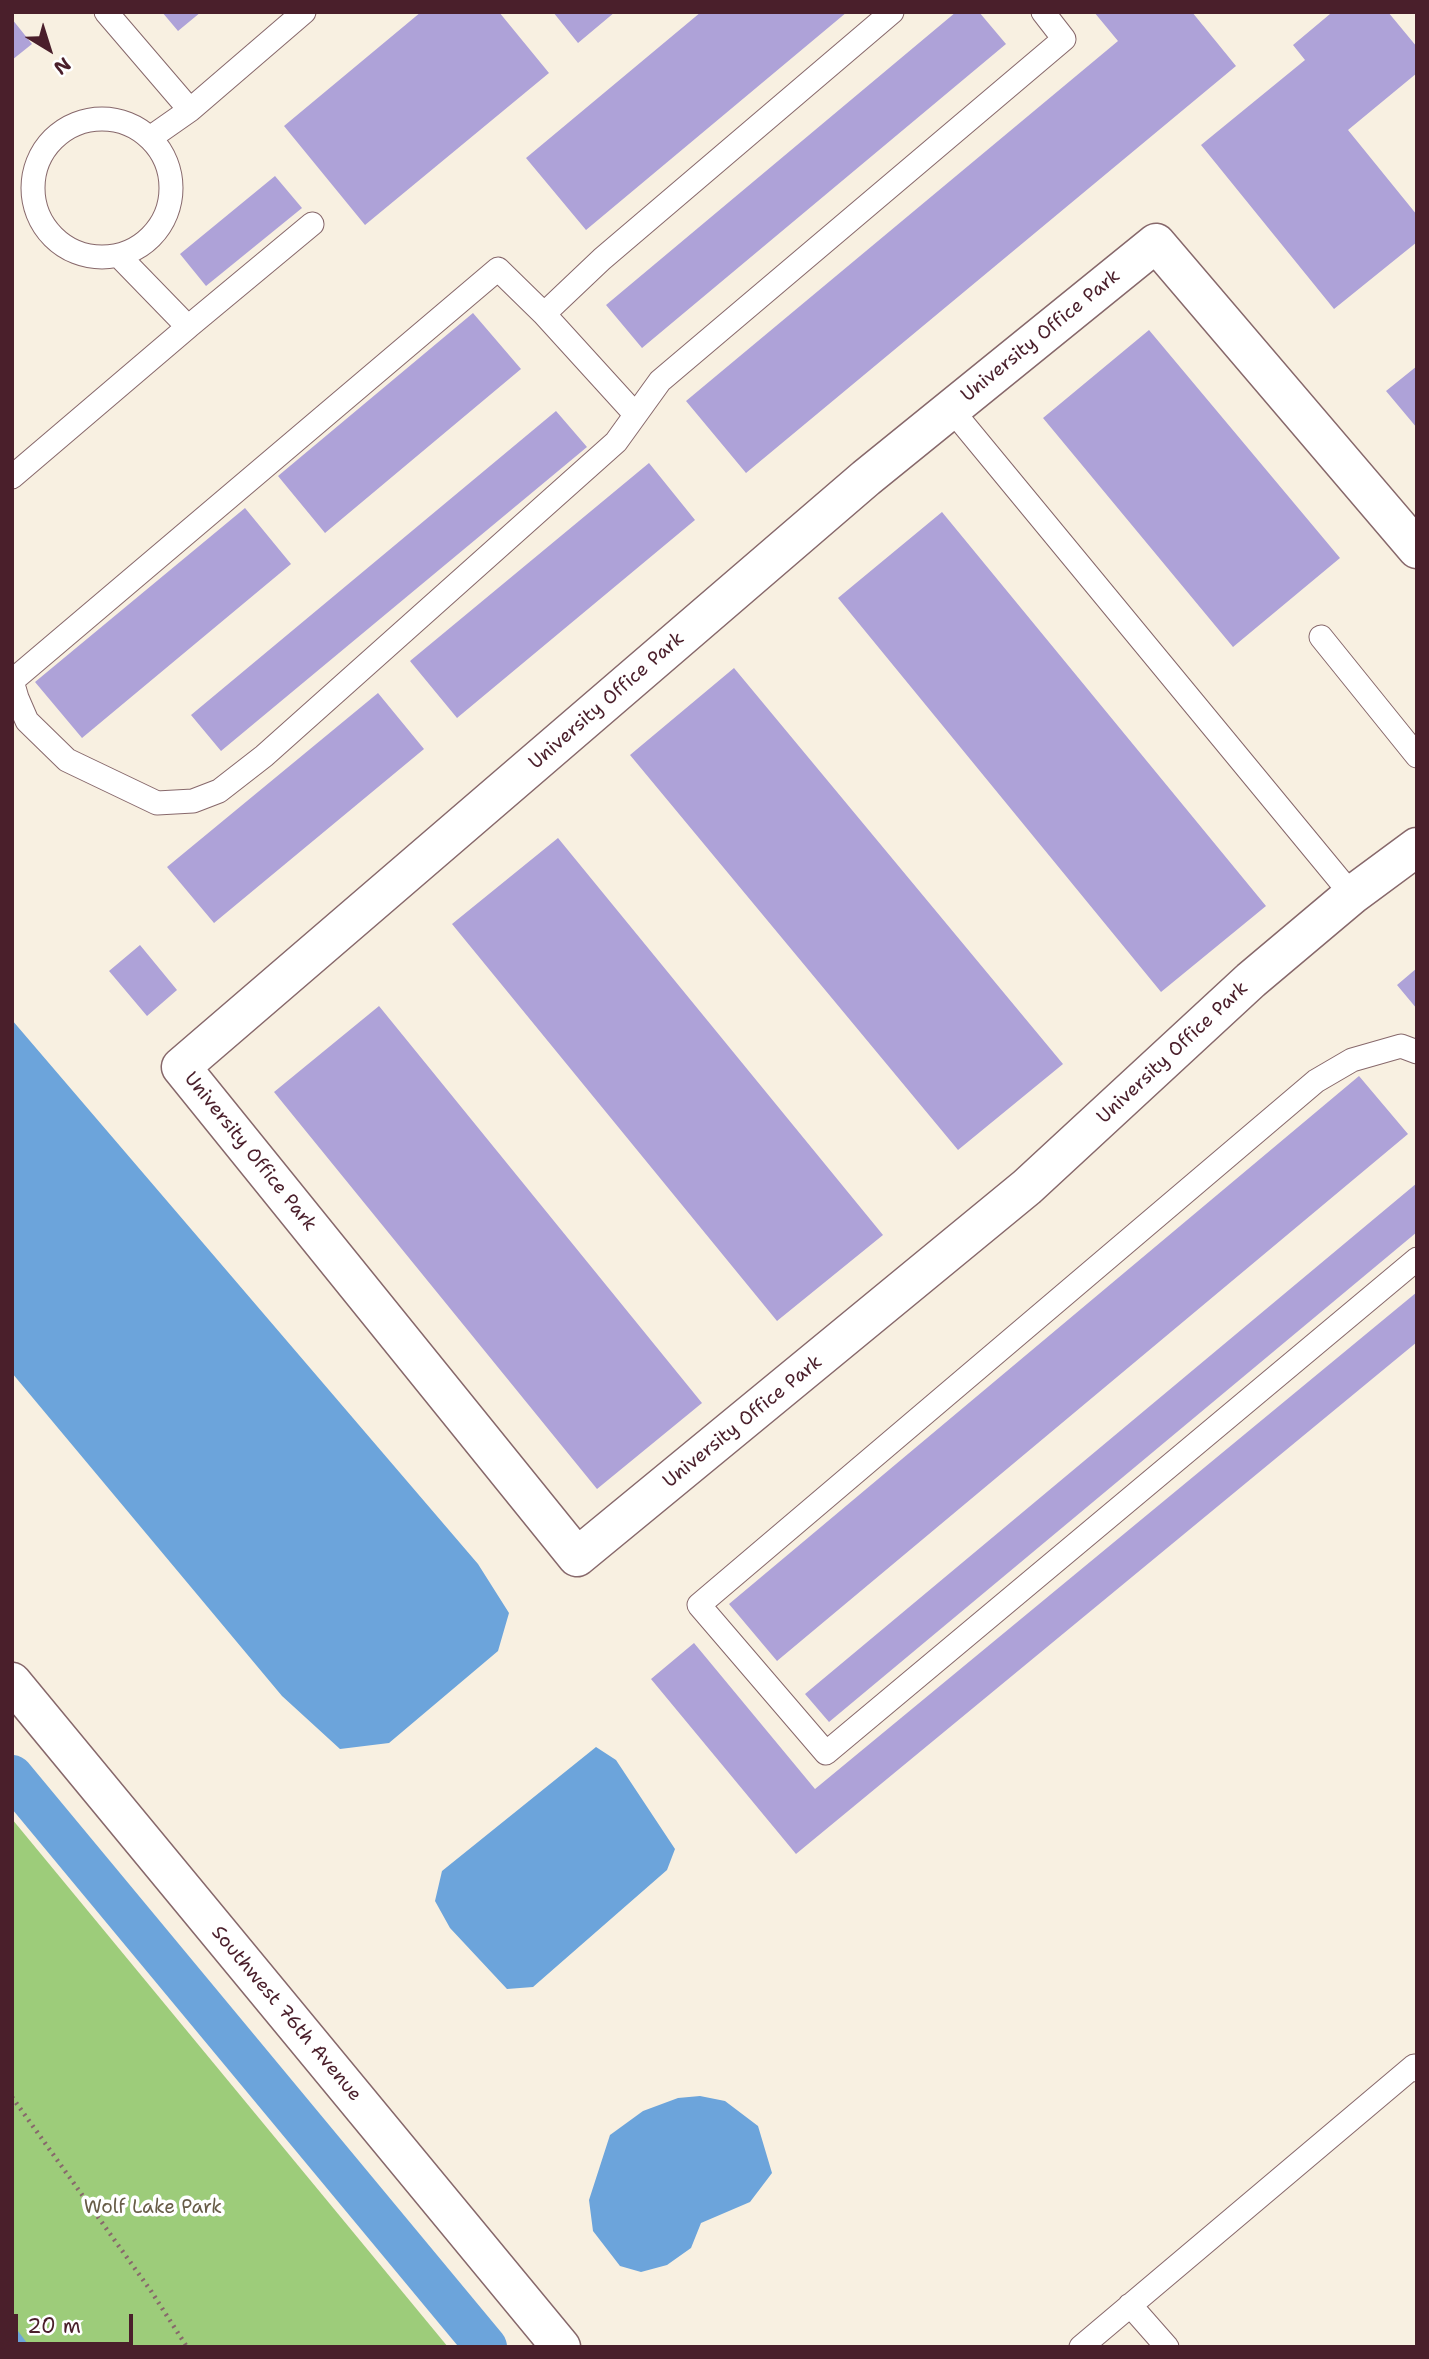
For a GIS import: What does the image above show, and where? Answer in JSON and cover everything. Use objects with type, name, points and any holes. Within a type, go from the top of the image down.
[{"type":"street","name":"University Office Park","points":[[1417,549],[1156,243],[846,495],[181,1067],[577,1558],[1027,1187],[1251,980],[1352,895],[1417,847]]},
{"type":"street","name":"Southwest 76th Avenue","points":[[12,1682],[561,2347]]},
{"type":"lane","points":[[150,138],[190,110],[304,12]]},
{"type":"lane","points":[[544,314],[602,259],[892,12]]},
{"type":"lane","points":[[635,414],[544,314],[498,269],[12,681],[27,722],[68,760],[157,803],[194,801],[219,791],[264,756],[616,442],[660,381],[1064,39],[1043,12]]},
{"type":"lane","points":[[109,13],[190,110]]},
{"type":"lane","points":[[107,119],[130,125],[150,138],[163,154],[170,174],[171,195],[166,216],[155,233],[138,247],[119,256],[95,257],[73,252],[53,238],[39,218],[33,195],[34,172],[44,150],[52,141],[61,132],[82,122],[107,119]]},
{"type":"lane","points":[[12,478],[312,223]]},
{"type":"lane","points":[[119,256],[188,327]]},
{"type":"lane","points":[[951,409],[1352,895]]},
{"type":"lane","points":[[1321,637],[1417,756]]},
{"type":"lane","points":[[1417,1052],[1401,1046],[1352,1060],[1316,1081],[699,1605],[826,1753],[1417,1259]]},
{"type":"lane","points":[[1081,2347],[1414,2066],[1417,2070]]},
{"type":"lane","points":[[1130,2305],[1167,2347]]},
{"type":"path","points":[[12,2097],[152,2291],[187,2347]]},
{"type":"green space","name":"Wolf Lake Park","points":[[12,1819],[448,2347],[12,2347]]},
{"type":"water","points":[[12,1020],[478,1564],[509,1613],[498,1651],[389,1743],[340,1749],[282,1696],[12,1373]]},
{"type":"water","points":[[596,1747],[616,1760],[675,1849],[667,1870],[533,1987],[507,1989],[450,1928],[435,1901],[442,1871]]},
{"type":"water","points":[[700,2096],[725,2101],[758,2126],[772,2173],[750,2202],[701,2223],[691,2248],[667,2265],[641,2272],[620,2266],[593,2231],[589,2200],[610,2135],[643,2111],[678,2098]]},
{"type":"water","points":[[12,2323],[30,2347],[12,2347]]},
{"type":"building","points":[[162,12],[201,12],[178,31]]},
{"type":"building","points":[[421,12],[499,12],[549,73],[365,225],[284,126]]},
{"type":"building","points":[[553,12],[615,12],[578,43]]},
{"type":"building","points":[[701,12],[847,12],[586,230],[526,158]]},
{"type":"building","points":[[956,12],[979,12],[1006,44],[642,348],[606,305]]},
{"type":"building","points":[[1094,12],[1192,12],[1236,66],[746,473],[686,401],[1118,41]]},
{"type":"building","points":[[1328,12],[1388,12],[1417,47],[1417,73],[1348,130],[1417,215],[1417,242],[1334,309],[1201,145],[1305,60],[1293,45],[1330,14]]},
{"type":"building","points":[[12,19],[32,44],[12,60]]},
{"type":"building","points":[[275,176],[302,208],[206,286],[180,254]]},
{"type":"building","points":[[473,313],[521,369],[325,533],[278,476]]},
{"type":"building","points":[[1149,330],[1340,558],[1233,647],[1043,418]]},
{"type":"building","points":[[1417,366],[1417,428],[1386,391]]},
{"type":"building","points":[[556,411],[587,447],[221,751],[191,715]]},
{"type":"building","points":[[649,463],[695,520],[457,718],[410,661]]},
{"type":"building","points":[[245,508],[291,564],[82,738],[35,682]]},
{"type":"building","points":[[942,512],[1266,906],[1161,992],[838,598]]},
{"type":"building","points":[[734,668],[1063,1064],[958,1150],[630,755]]},
{"type":"building","points":[[378,693],[424,749],[214,923],[167,867]]},
{"type":"building","points":[[558,838],[883,1235],[777,1321],[452,924]]},
{"type":"building","points":[[140,945],[177,990],[147,1016],[109,971]]},
{"type":"building","points":[[1417,968],[1417,1009],[1397,985]]},
{"type":"building","points":[[379,1006],[702,1403],[597,1489],[274,1092]]},
{"type":"building","points":[[1359,1076],[1408,1134],[777,1661],[729,1604]]},
{"type":"building","points":[[1417,1183],[1417,1232],[829,1722],[805,1694]]},
{"type":"building","points":[[1417,1292],[1417,1342],[796,1854],[651,1679],[694,1643],[815,1789]]},
{"type":"waterway","points":[[12,1776],[486,2347]]}]
